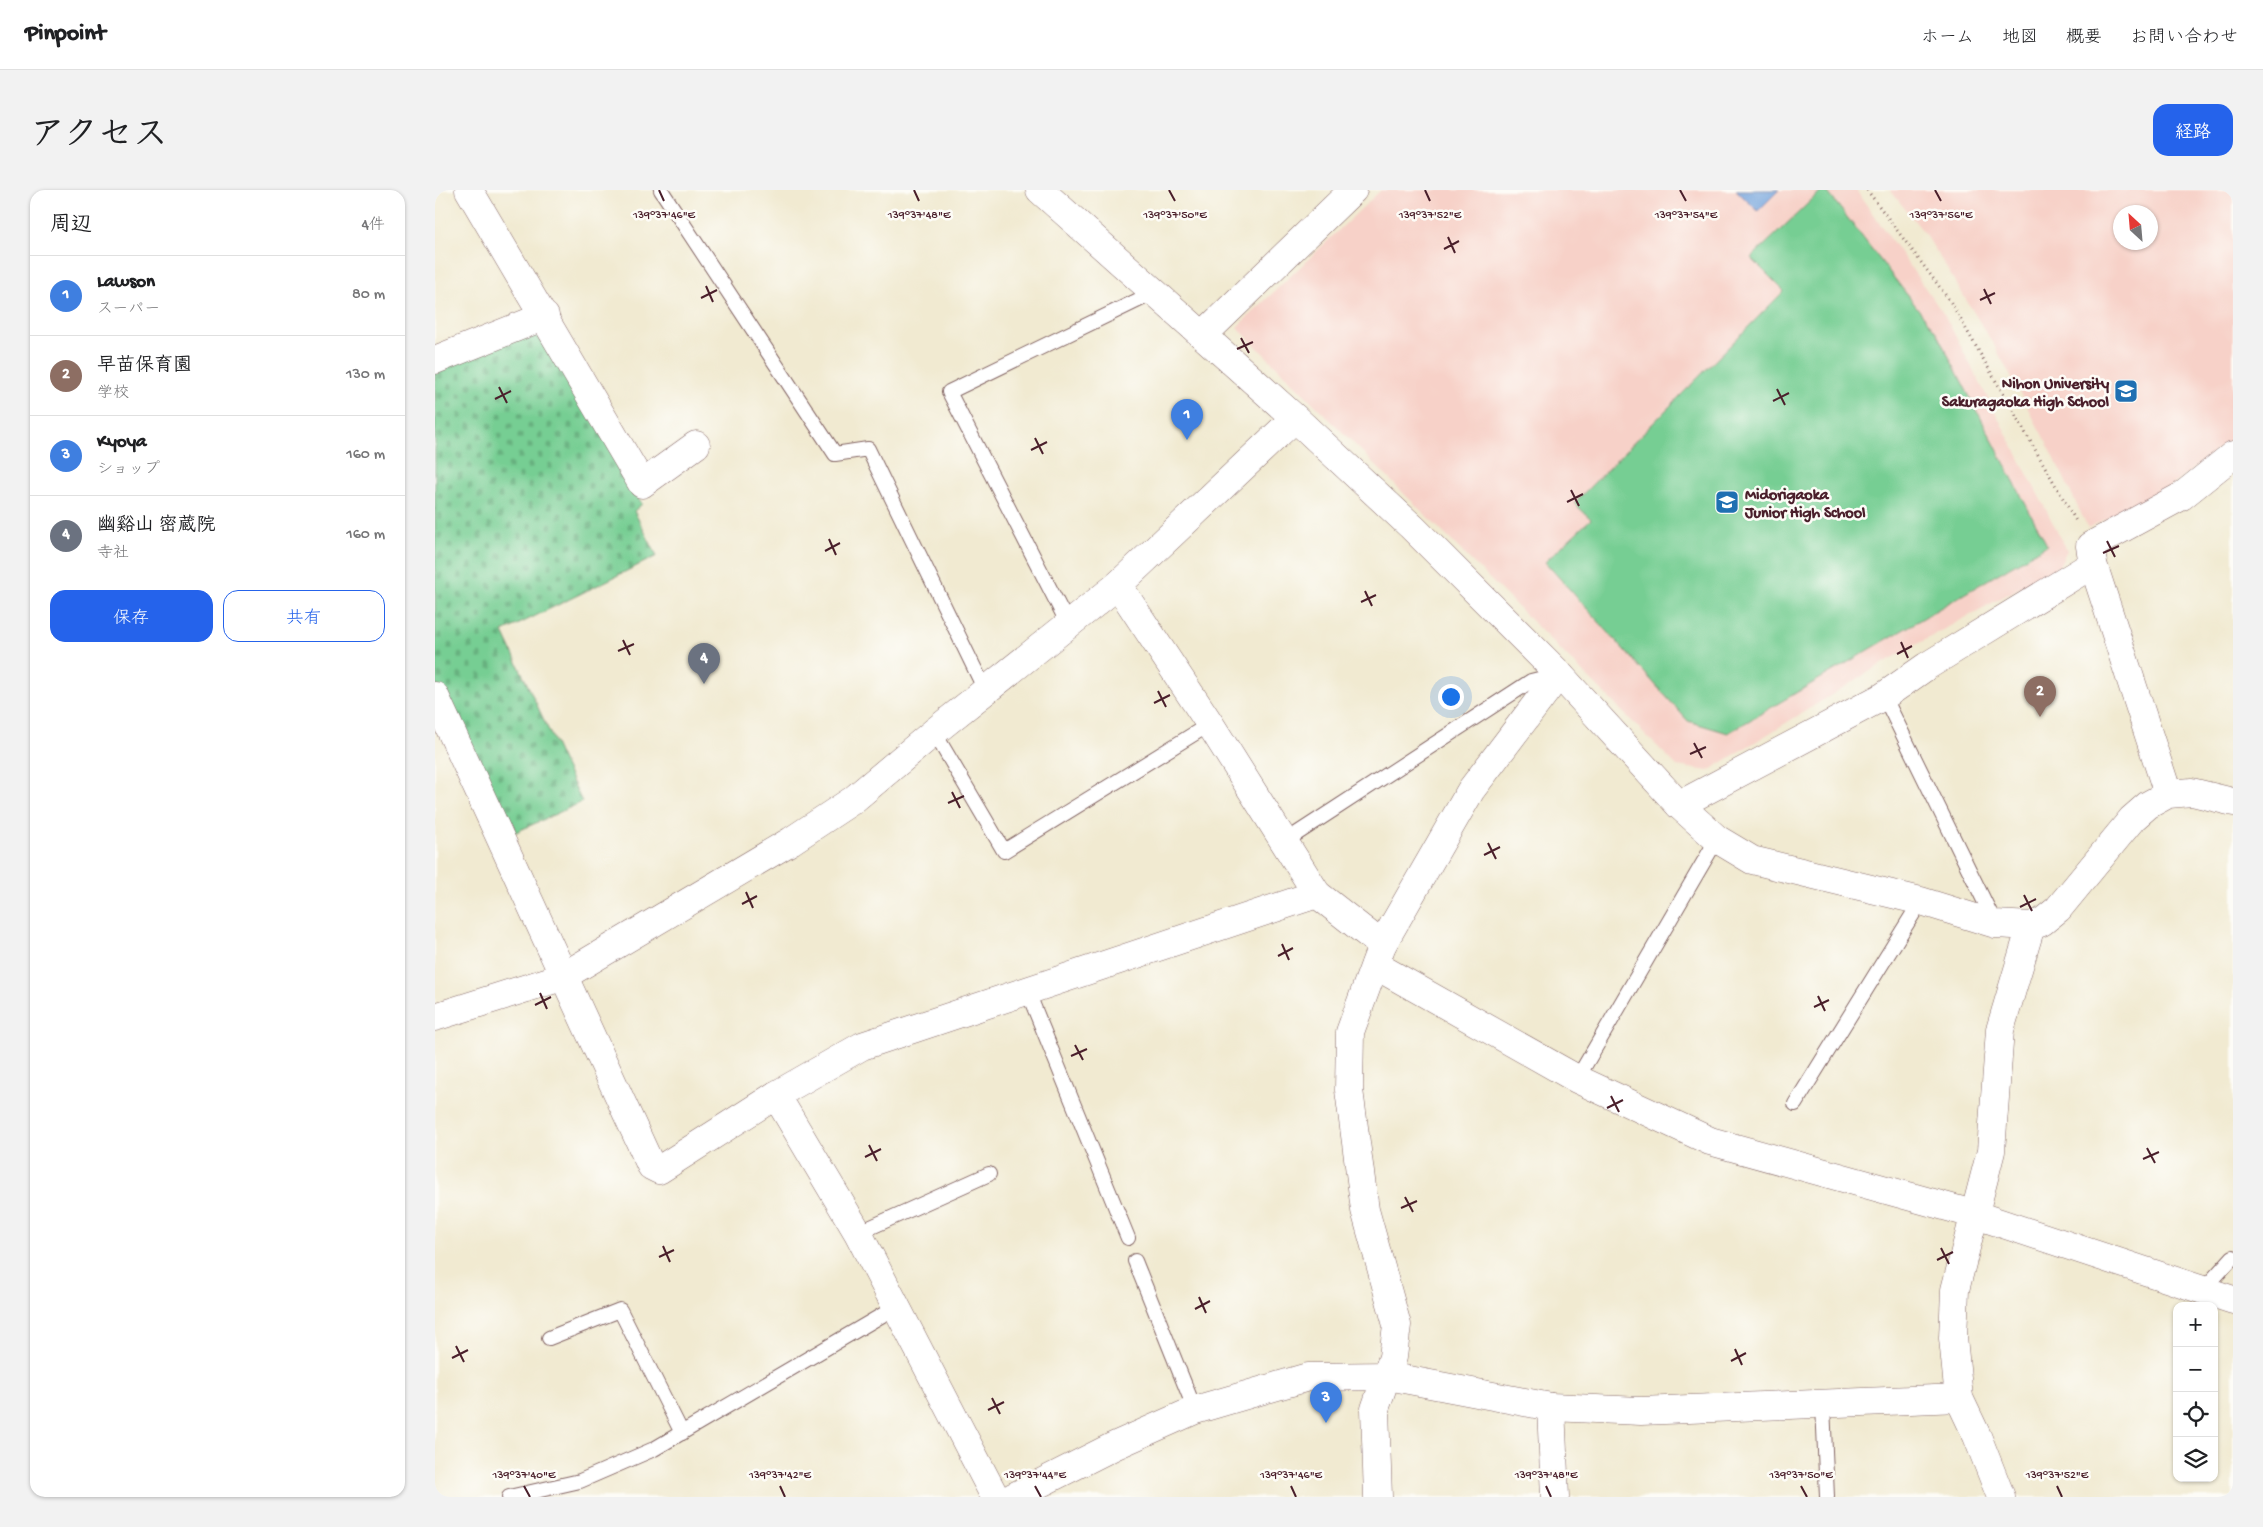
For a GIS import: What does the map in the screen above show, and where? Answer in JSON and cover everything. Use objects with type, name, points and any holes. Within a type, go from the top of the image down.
[{"type":"street","points":[[469,190],[545,316],[642,484],[696,445]]},
{"type":"street","points":[[1040,190],[1295,418],[1413,528],[1559,674],[1679,805],[1717,839],[1752,860],[1921,902],[1995,924],[2031,926],[2042,922],[2058,909],[2132,819],[2148,805],[2168,794],[2192,792],[2233,802]]},
{"type":"street","points":[[1203,335],[1353,190]]},
{"type":"street","points":[[435,360],[545,316]]},
{"type":"street","points":[[435,1017],[562,977],[791,841],[853,800],[985,690],[1118,585],[1295,418]]},
{"type":"street","points":[[1679,805],[1884,696],[2182,496],[2233,455]]},
{"type":"street","points":[[2092,555],[2168,794]]},
{"type":"street","points":[[1118,585],[1210,724],[1317,894],[1379,955],[1577,1078],[1711,1141],[1973,1214],[2233,1300]]},
{"type":"street","points":[[1378,1497],[1375,1409],[1393,1357],[1397,1325],[1365,1210],[1349,1090],[1350,1032],[1379,955],[1471,790],[1559,674]]},
{"type":"street","points":[[435,696],[562,977],[651,1166],[659,1170],[776,1095],[862,1046],[1317,894]]},
{"type":"street","points":[[2001,1497],[1977,1436],[1959,1398],[1953,1338],[1955,1290],[1973,1214],[1991,1151],[2000,1030],[2031,926]]},
{"type":"street","points":[[776,1095],[858,1233],[995,1497]]},
{"type":"street","points":[[1013,1497],[1045,1490],[1114,1446],[1195,1410],[1308,1377],[1388,1376],[1551,1407],[1641,1411],[1959,1398]]},
{"type":"street","points":[[1551,1407],[1555,1497]]},
{"type":"lane","points":[[661,190],[835,454],[867,449],[985,690]]},
{"type":"lane","points":[[1067,624],[949,392],[1155,292]]},
{"type":"lane","points":[[1284,842],[1531,681],[1559,674]]},
{"type":"lane","points":[[1884,696],[1995,924]]},
{"type":"lane","points":[[934,732],[1004,851],[1210,724]]},
{"type":"lane","points":[[1577,1078],[1717,839]]},
{"type":"lane","points":[[1795,1104],[1921,902]]},
{"type":"lane","points":[[1027,990],[1128,1238]]},
{"type":"lane","points":[[858,1233],[989,1174]]},
{"type":"lane","points":[[2203,1290],[2233,1257]]},
{"type":"lane","points":[[1135,1261],[1195,1410]]},
{"type":"lane","points":[[509,1497],[580,1481],[654,1449],[896,1307]]},
{"type":"lane","points":[[549,1338],[620,1310],[682,1434]]},
{"type":"lane","points":[[1823,1405],[1827,1497]]},
{"type":"path","points":[[1867,190],[1950,301],[2092,555]]},
{"type":"shaded area","name":"Midorigaoka Junior High School","points":[[1381,190],[1856,190],[1945,316],[2067,550],[2059,566],[1885,662],[1708,771],[1677,766],[1237,327]]},
{"type":"shaded area","name":"Nihon University Sakuragaoka High School","points":[[1890,190],[2233,190],[2233,437],[2169,488],[2088,528],[2052,453],[1994,345],[1926,235]]},
{"type":"green space","points":[[1822,190],[1826,190],[1936,332],[2047,545],[1728,733],[1688,721],[1545,562],[1591,519],[1574,503],[1784,291],[1751,258]]},
{"type":"green space","points":[[541,322],[642,504],[634,511],[657,556],[503,632],[582,802],[505,837],[435,682],[435,369]]},
{"type":"water","points":[[1736,190],[1779,190],[1758,211]]},
{"type":"place","name":"Nihon University Sakuragaoka High School","points":[[2126,391]]},
{"type":"place","name":"Lawson","points":[[1187,440]]},
{"type":"place","name":"Midorigaoka Junior High School","points":[[1727,502]]},
{"type":"place","name":"幽谿山 密蔵院","points":[[704,684]]},
{"type":"place","name":"早苗保育園","points":[[2040,717]]},
{"type":"place","name":"Kyoya","points":[[1326,1423]]}]
